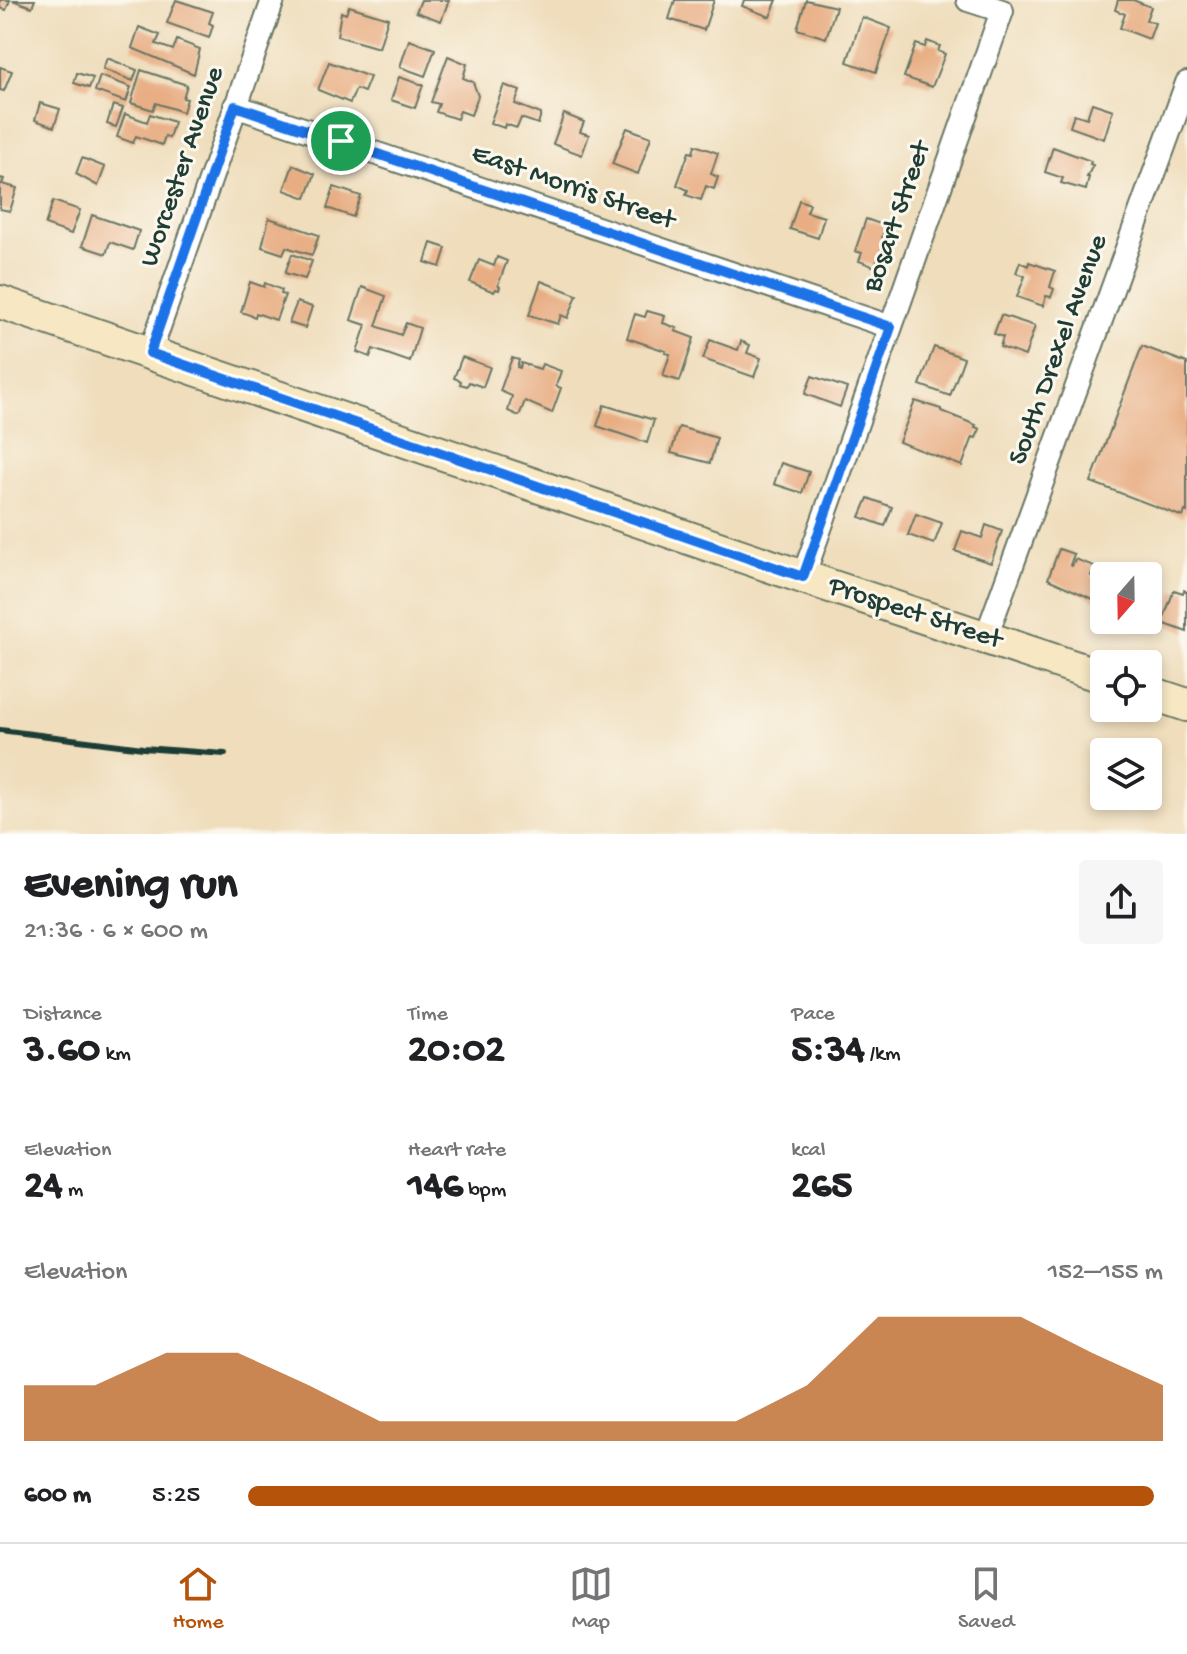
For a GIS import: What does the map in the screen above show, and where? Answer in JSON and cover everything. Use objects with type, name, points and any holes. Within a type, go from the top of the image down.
[{"type":"main road","name":"Prospect Street","points":[[0,302],[1090,672]]},
{"type":"main road","points":[[1162,697],[1187,705]]},
{"type":"street","name":"Worcester Avenue","points":[[150,353],[273,0]]},
{"type":"street","name":"Bosart Street","points":[[803,577],[1002,11],[968,0]]},
{"type":"street","name":"South Drexel Avenue","points":[[986,637],[1187,83]]},
{"type":"street","name":"East Morris Street","points":[[235,106],[891,327]]},
{"type":"building","points":[[0,0],[10,0],[6,10],[0,8]]},
{"type":"building","points":[[12,0],[35,0],[32,7]]},
{"type":"building","points":[[176,0],[213,12],[209,38],[167,23]]},
{"type":"building","points":[[421,0],[449,0],[441,21],[416,12]]},
{"type":"building","points":[[675,0],[714,0],[704,30],[669,19]]},
{"type":"building","points":[[744,0],[777,0],[770,17],[742,6]]},
{"type":"building","points":[[806,0],[836,7],[826,38],[797,29]]},
{"type":"building","points":[[1118,0],[1133,0],[1151,7],[1146,20],[1155,23],[1149,39],[1120,28],[1125,14],[1115,10]]},
{"type":"building","points":[[349,6],[388,18],[379,48],[337,36],[341,12],[346,14]]},
{"type":"building","points":[[862,17],[891,28],[876,72],[847,62]]},
{"type":"building","points":[[139,27],[160,35],[156,44],[173,50],[177,40],[200,49],[194,74],[132,48]]},
{"type":"building","points":[[409,40],[435,49],[425,76],[400,67]]},
{"type":"building","points":[[927,41],[940,46],[938,51],[945,54],[932,87],[904,77],[916,44],[925,47]]},
{"type":"building","points":[[448,56],[467,64],[463,78],[473,82],[478,96],[471,115],[460,111],[457,119],[436,112],[439,104],[431,102]]},
{"type":"building","points":[[107,58],[137,70],[133,81],[103,69]]},
{"type":"building","points":[[329,62],[370,77],[364,92],[356,89],[350,103],[318,90]]},
{"type":"building","points":[[0,67],[12,71],[4,91],[0,90]]},
{"type":"building","points":[[141,70],[187,85],[183,112],[156,103],[153,110],[131,103]]},
{"type":"building","points":[[77,73],[93,78],[89,88],[74,83]]},
{"type":"building","points":[[100,76],[131,87],[126,102],[95,91]]},
{"type":"building","points":[[399,77],[423,85],[415,108],[391,100]]},
{"type":"building","points":[[504,85],[520,91],[515,104],[541,114],[538,124],[521,118],[517,128],[490,123]]},
{"type":"building","points":[[40,103],[60,109],[54,127],[35,120]]},
{"type":"building","points":[[1092,103],[1113,110],[1104,139],[1070,127],[1074,114],[1087,118]]},
{"type":"building","points":[[113,105],[123,108],[116,127],[107,124]]},
{"type":"building","points":[[125,114],[147,122],[150,114],[174,122],[169,138],[165,136],[162,145],[136,136],[133,143],[117,137]]},
{"type":"building","points":[[564,114],[584,122],[580,132],[589,135],[582,155],[553,144]]},
{"type":"building","points":[[627,128],[651,137],[638,174],[612,164]]},
{"type":"building","points":[[695,145],[718,153],[711,174],[718,177],[714,189],[706,186],[701,200],[686,195],[688,190],[677,185],[689,152],[693,153]]},
{"type":"building","points":[[1053,147],[1091,161],[1093,165],[1087,177],[1086,190],[1061,183],[1063,178],[1045,172]]},
{"type":"building","points":[[82,158],[105,167],[98,186],[76,174]]},
{"type":"building","points":[[293,165],[315,174],[306,198],[284,190]]},
{"type":"building","points":[[0,178],[4,179],[2,184],[17,188],[10,211],[0,209]]},
{"type":"building","points":[[334,187],[361,196],[353,217],[327,208]]},
{"type":"building","points":[[799,200],[810,204],[807,212],[824,217],[818,238],[790,229]]},
{"type":"building","points":[[53,201],[80,210],[71,234],[45,225]]},
{"type":"building","points":[[92,215],[139,231],[133,250],[110,242],[106,254],[82,246]]},
{"type":"building","points":[[269,218],[319,235],[312,255],[286,247],[283,254],[262,247]]},
{"type":"building","points":[[866,219],[886,226],[882,237],[891,240],[884,261],[878,258],[875,267],[859,261],[862,253],[855,251]]},
{"type":"building","points":[[431,243],[446,248],[440,267],[425,262]]},
{"type":"building","points":[[292,254],[312,261],[305,279],[285,273]]},
{"type":"building","points":[[497,257],[507,261],[499,290],[494,292],[470,282],[479,260],[494,266]]},
{"type":"building","points":[[1020,262],[1055,271],[1050,287],[1054,289],[1051,297],[1046,296],[1043,306],[1017,297],[1025,276],[1016,273]]},
{"type":"building","points":[[541,281],[577,295],[568,318],[561,315],[558,324],[529,315]]},
{"type":"building","points":[[250,282],[264,287],[265,283],[282,290],[281,294],[285,295],[276,320],[241,312]]},
{"type":"building","points":[[362,287],[386,296],[376,326],[401,335],[406,323],[420,328],[410,362],[373,349],[370,357],[357,352],[366,325],[351,320]]},
{"type":"building","points":[[297,302],[312,307],[305,328],[289,323]]},
{"type":"building","points":[[647,311],[665,316],[663,323],[694,338],[680,381],[663,376],[670,354],[627,338],[635,314],[645,317]]},
{"type":"building","points":[[1001,315],[1035,326],[1025,356],[1000,347],[1003,337],[994,334]]},
{"type":"building","points":[[710,340],[738,350],[741,341],[750,345],[747,353],[761,358],[754,377],[703,359]]},
{"type":"building","points":[[1142,346],[1187,363],[1187,512],[1183,517],[1091,482]]},
{"type":"building","points":[[934,347],[964,358],[950,396],[920,385]]},
{"type":"building","points":[[462,357],[490,367],[483,387],[469,382],[467,386],[460,384],[461,381],[454,378]]},
{"type":"building","points":[[512,358],[519,360],[517,367],[520,368],[521,363],[540,369],[542,364],[561,371],[556,386],[561,388],[552,413],[525,401],[519,416],[508,411],[512,396],[500,391]]},
{"type":"building","points":[[812,376],[847,388],[840,407],[805,394]]},
{"type":"building","points":[[915,401],[941,409],[980,429],[976,438],[973,437],[962,466],[899,442]]},
{"type":"building","points":[[604,405],[654,420],[647,443],[597,426]]},
{"type":"building","points":[[679,427],[717,438],[710,463],[671,453]]},
{"type":"building","points":[[781,463],[809,472],[802,493],[774,484]]},
{"type":"building","points":[[868,498],[892,507],[885,526],[860,517]]},
{"type":"building","points":[[916,514],[942,523],[934,544],[908,535]]},
{"type":"building","points":[[986,525],[1002,531],[991,563],[955,551],[962,531],[982,538]]},
{"type":"building","points":[[1059,549],[1074,554],[1070,565],[1075,559],[1090,565],[1090,598],[1048,579]]},
{"type":"building","points":[[1174,590],[1187,592],[1187,632],[1162,623]]},
{"type":"railway","points":[[0,730],[143,748],[225,754]]},
{"type":"route","points":[[235,106],[341,141],[891,327],[803,577],[150,353],[235,106]]}]
